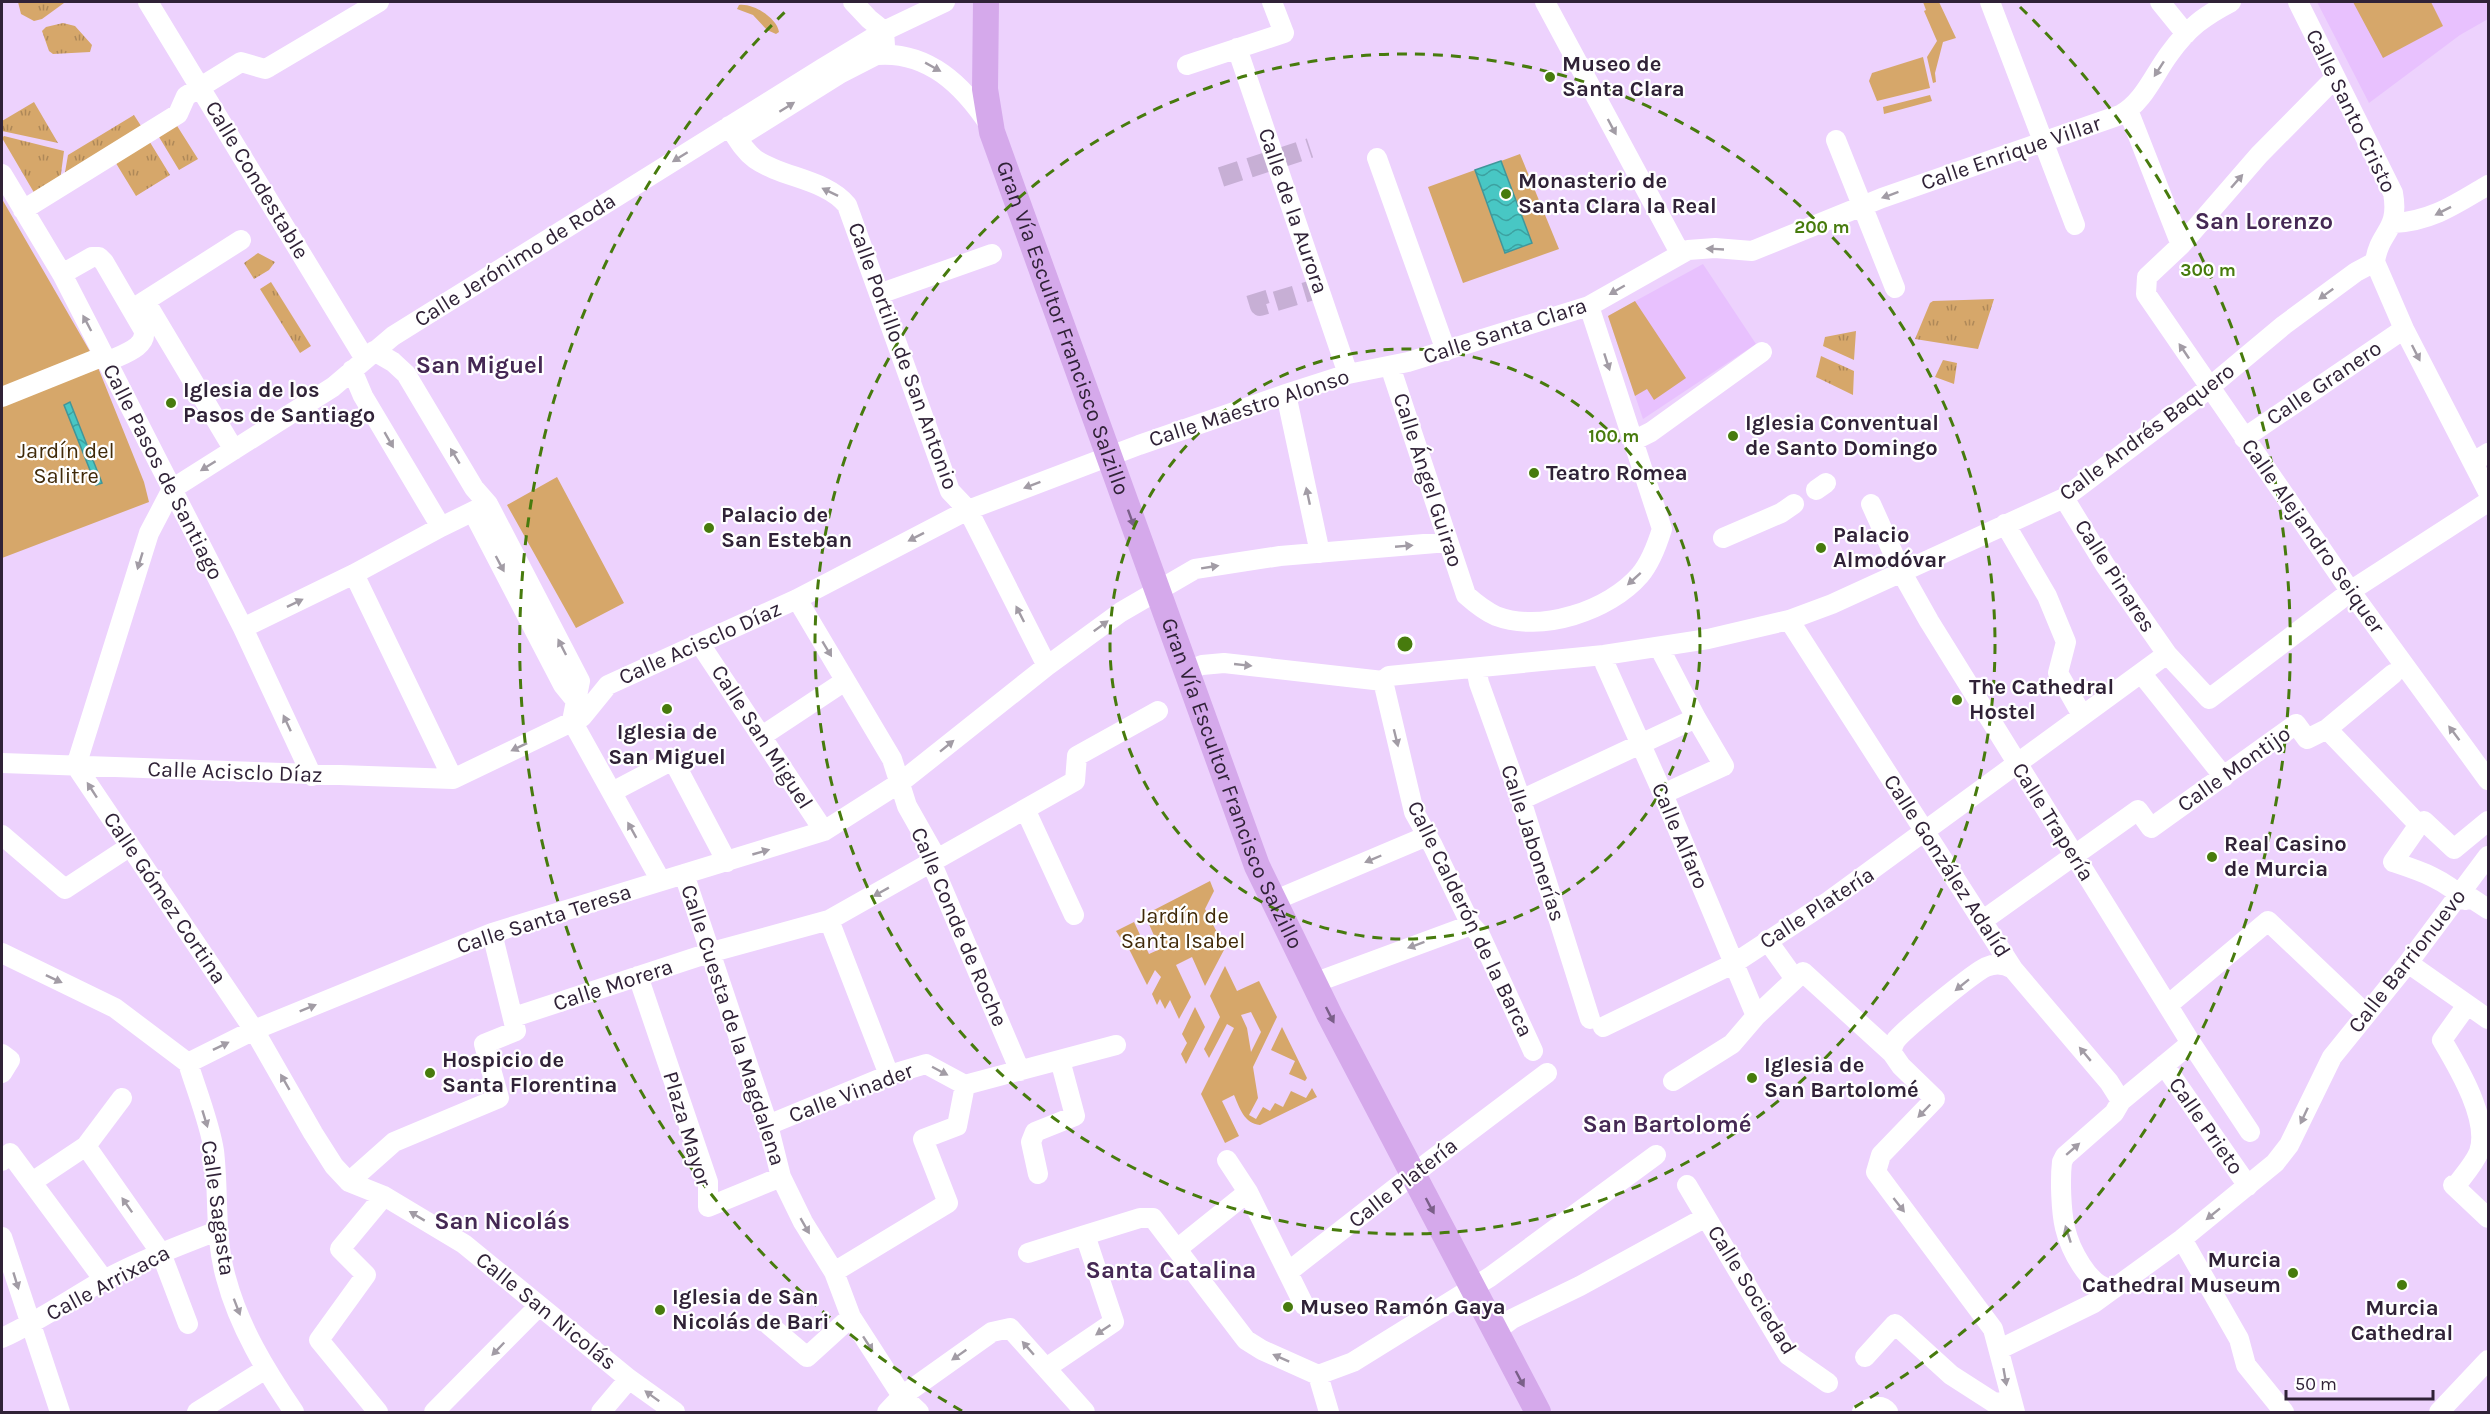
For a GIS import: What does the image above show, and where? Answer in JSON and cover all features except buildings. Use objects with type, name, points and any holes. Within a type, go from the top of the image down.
[{"type":"main road","name":"Gran Vía Escultor Francisco Salzillo","points":[[986,2],[984,74],[990,127],[1243,831],[1273,901],[1314,983],[1472,1288],[1504,1325],[1538,1413]]},
{"type":"street","name":"Calle Condestable","points":[[148,2],[364,360],[363,396],[441,527]]},
{"type":"street","points":[[23,210],[178,114],[186,96],[241,62],[268,68],[379,2]]},
{"type":"street","points":[[853,2],[884,32]]},
{"type":"street","name":"Calle Jerónimo de Roda","points":[[172,489],[333,387],[393,336],[733,132],[825,83],[871,48],[884,32],[945,2]]},
{"type":"street","points":[[1187,65],[1284,33],[1272,2]]},
{"type":"street","points":[[1990,2],[2075,225]]},
{"type":"street","points":[[2160,2],[2186,34]]},
{"type":"street","name":"Calle Enrique Villar","points":[[1680,253],[1698,248],[1752,251],[1864,205],[2128,110],[2136,104],[2169,54],[2201,18],[2231,2]]},
{"type":"street","name":"Calle Santo Cristo","points":[[2298,2],[2389,182],[2395,203],[2394,223]]},
{"type":"street","points":[[1549,3],[1680,253]]},
{"type":"street","points":[[871,48],[917,59],[941,71],[961,89],[990,127]]},
{"type":"street","name":"Calle de la Aurora","points":[[1237,48],[1316,289],[1348,374]]},
{"type":"street","points":[[2128,110],[2181,245],[2259,155],[2335,78]]},
{"type":"street","name":"Calle Portillo de San Antonio","points":[[733,132],[757,161],[842,198],[847,205],[950,491],[968,510],[1047,666]]},
{"type":"street","points":[[1836,140],[1864,205],[1895,288]]},
{"type":"street","points":[[1377,158],[1446,351]]},
{"type":"street","name":"Calle Pasos de Santiago","points":[[2,174],[62,274],[106,359],[243,628],[312,776]]},
{"type":"street","points":[[2488,185],[2438,214],[2419,220],[2394,223],[2379,246],[2375,262],[2404,329],[2481,457],[2488,492]]},
{"type":"street","points":[[139,305],[241,240]]},
{"type":"street","name":"Calle Alejandro Seiquer","points":[[2181,245],[2147,277],[2145,287],[2149,299],[2351,592],[2488,780]]},
{"type":"street","name":"Calle Santa Clara","points":[[1390,366],[1446,351],[1589,306],[1680,253]]},
{"type":"street","points":[[879,294],[992,254]]},
{"type":"street","points":[[62,274],[92,257],[99,257],[139,305],[234,450]]},
{"type":"street","name":"Calle Andrés Baquero","points":[[1383,681],[1389,676],[1604,656],[1708,639],[1789,620],[1902,573],[2064,498],[2209,388],[2284,325],[2356,272],[2375,262]]},
{"type":"street","points":[[2,397],[106,359],[143,341],[145,333],[139,305]]},
{"type":"street","points":[[1589,306],[1633,441],[1651,432],[1762,352]]},
{"type":"street","name":"Calle Granero","points":[[2244,438],[2404,329]]},
{"type":"street","points":[[364,360],[393,362],[405,374],[474,488],[481,508],[580,681],[572,721],[661,881]]},
{"type":"street","name":"Calle Maestro Alonso","points":[[1109,457],[1286,393],[1348,374],[1390,366]]},
{"type":"street","name":"Calle Ángel Guirao","points":[[1390,366],[1466,595],[1481,608],[1497,617],[1525,622],[1558,621],[1587,610],[1615,595],[1640,575],[1656,548],[1662,529],[1633,441]]},
{"type":"street","points":[[1286,393],[1320,553]]},
{"type":"street","name":"Calle Acisclo Díaz","points":[[2,763],[312,776],[453,779],[582,717],[608,685],[797,599],[968,510],[1109,457]]},
{"type":"street","points":[[76,765],[149,533],[172,489]]},
{"type":"street","name":"Calle Pinares","points":[[2064,498],[2105,565],[2167,654],[2209,699],[2351,592]]},
{"type":"street","points":[[2351,592],[2488,502]]},
{"type":"street","points":[[1723,538],[1781,513],[1794,504]]},
{"type":"street","name":"Calle Trapería","points":[[1870,504],[1902,573],[2017,765],[2191,1043],[2250,1132]]},
{"type":"street","points":[[243,628],[481,508]]},
{"type":"street","points":[[149,533],[161,522],[172,519],[184,521],[192,528]]},
{"type":"street","points":[[2005,524],[2047,596],[2066,642],[2058,673],[2082,715]]},
{"type":"street","name":"Calle Santa Teresa","points":[[188,1063],[254,1030],[492,933],[824,831],[901,782],[1047,666],[1121,612],[1186,573],[1204,567],[1320,553],[1448,542]]},
{"type":"street","points":[[354,574],[453,779]]},
{"type":"street","name":"Calle Conde de Roche","points":[[797,599],[892,759],[907,806],[933,852],[932,864],[1020,1071]]},
{"type":"street","name":"Calle González Adalíd","points":[[1789,620],[2013,969],[2109,1082],[2121,1101]]},
{"type":"street","name":"Calle San Miguel","points":[[700,644],[824,831]]},
{"type":"street","points":[[1659,647],[1724,766],[1663,794]]},
{"type":"street","name":"Calle Platería","points":[[1596,1023],[1733,964],[1829,902],[2167,654]]},
{"type":"street","name":"Calle Alfaro","points":[[1604,656],[1605,664],[1663,794],[1756,1016]]},
{"type":"street","points":[[1186,671],[1202,665],[1224,663],[1383,681]]},
{"type":"street","name":"Calle Jabonerías","points":[[1476,668],[1596,1023]]},
{"type":"street","points":[[2141,673],[2224,777]]},
{"type":"street","name":"Calle Montijo","points":[[2074,856],[2138,810],[2151,828],[2296,724],[2307,739],[2326,729],[2393,674]]},
{"type":"street","points":[[762,736],[845,681]]},
{"type":"street","name":"Calle Calderón de la Barca","points":[[1383,681],[1414,812],[1471,925],[1480,935],[1533,1051]]},
{"type":"street","name":"Calle Morera","points":[[514,1017],[712,952],[829,920],[932,864],[1075,781],[1077,756],[1158,711]]},
{"type":"street","points":[[1521,800],[1641,746],[1696,718]]},
{"type":"street","points":[[2326,729],[2419,825]]},
{"type":"street","points":[[612,792],[673,760],[727,862]]},
{"type":"street","name":"Calle Gómez Cortina","points":[[76,765],[254,1030]]},
{"type":"street","points":[[1025,809],[1074,915]]},
{"type":"street","points":[[2488,821],[2454,849],[2424,821],[2393,862],[2428,874],[2465,900],[2471,898],[2488,909]]},
{"type":"street","points":[[2,835],[65,889],[129,847]]},
{"type":"street","points":[[1273,901],[1427,836]]},
{"type":"street","points":[[1982,921],[2074,856]]},
{"type":"street","name":"Calle Barrionuevo","points":[[2000,1349],[2094,1304],[2110,1289],[2182,1239],[2275,1163],[2294,1135],[2326,1065],[2408,963],[2488,856]]},
{"type":"street","name":"Calle Cuesta de la Magdalena","points":[[684,874],[768,1125],[781,1177],[803,1222],[834,1272],[851,1317],[902,1396],[919,1413]]},
{"type":"street","points":[[829,920],[889,1076]]},
{"type":"street","points":[[2168,1005],[2268,921],[2366,1014]]},
{"type":"street","points":[[1314,983],[1471,925]]},
{"type":"street","points":[[349,1182],[394,1142],[499,1098],[484,1044],[516,1031],[492,933]]},
{"type":"street","points":[[1767,940],[1799,975],[1892,1053],[1900,1066],[1935,1099],[1881,1155],[1876,1172],[1994,1329],[2013,1408],[1993,1402],[1951,1375],[1895,1324],[1865,1357]]},
{"type":"street","points":[[4,960],[115,1008],[188,1063]]},
{"type":"street","points":[[2408,963],[2488,1019]]},
{"type":"street","points":[[1892,1053],[1893,1046],[1904,1032],[1978,972],[1995,965],[2008,966],[2013,969]]},
{"type":"street","points":[[1673,1081],[1732,1044],[1756,1016],[1799,975]]},
{"type":"street","name":"Plaza Mayor","points":[[638,976],[708,1182],[708,1207],[781,1177]]},
{"type":"street","points":[[2467,1005],[2442,1040],[2484,1109],[2479,1151],[2454,1186],[2488,1218]]},
{"type":"street","name":"Calle San Nicolás","points":[[254,1030],[313,1133],[334,1166],[349,1182],[384,1196],[464,1244],[629,1379],[675,1413]]},
{"type":"street","points":[[2110,1289],[2098,1285],[2075,1253],[2065,1230],[2061,1168],[2065,1156],[2114,1113],[2121,1101],[2191,1043]]},
{"type":"street","points":[[834,1272],[948,1203],[923,1139],[957,1126],[965,1084],[1116,1046]]},
{"type":"street","points":[[2,1054],[10,1060],[2,1073]]},
{"type":"street","points":[[1038,1174],[1031,1142],[1035,1132],[1075,1116],[1060,1060]]},
{"type":"street","name":"Calle Sagasta","points":[[188,1063],[214,1149],[217,1231],[226,1278],[243,1324],[264,1370],[294,1413]]},
{"type":"street","name":"Calle Vinader","points":[[768,1125],[889,1076],[926,1064],[965,1084]]},
{"type":"street","name":"Calle Prieto","points":[[2164,1065],[2248,1186]]},
{"type":"street","name":"Calle Platería","points":[[1288,1272],[1547,1073]]},
{"type":"street","points":[[32,1182],[86,1146],[122,1098]]},
{"type":"street","points":[[86,1146],[161,1253],[188,1324]]},
{"type":"street","points":[[2,1161],[10,1154],[104,1280]]},
{"type":"street","points":[[1028,1253],[1140,1218],[1153,1218],[1246,1340],[1262,1350],[1317,1375],[1353,1362],[1490,1277],[1656,1155]]},
{"type":"street","points":[[1227,1160],[1248,1192],[1304,1305]]},
{"type":"street","name":"Calle Sociedad","points":[[1687,1185],[1788,1355],[1828,1383]]},
{"type":"street","points":[[1177,1249],[1248,1192]]},
{"type":"street","points":[[378,1413],[319,1340],[366,1275],[340,1249],[384,1196]]},
{"type":"street","points":[[1504,1325],[1706,1217]]},
{"type":"street","name":"Calle Arrixaca","points":[[2,1338],[30,1325],[104,1280],[161,1253],[217,1231]]},
{"type":"street","points":[[1046,1368],[1114,1322],[1085,1235]]},
{"type":"street","points":[[2,1237],[60,1413]]},
{"type":"street","points":[[2182,1239],[2239,1339],[2246,1365],[2284,1413]]},
{"type":"street","points":[[434,1413],[539,1306]]},
{"type":"street","points":[[769,1325],[807,1357],[851,1317]]},
{"type":"street","points":[[887,1413],[902,1396],[992,1332],[1010,1328],[1085,1413]]},
{"type":"street","points":[[2439,1413],[2488,1360]]},
{"type":"street","points":[[197,1413],[264,1370]]},
{"type":"street","points":[[1317,1375],[1328,1409]]},
{"type":"street","points":[[601,1413],[629,1379]]},
{"type":"street","points":[[1862,1413],[1877,1406],[1884,1408],[1888,1413]]},
{"type":"shaded area","points":[[2317,2],[2488,2],[2488,19],[2460,35],[2369,103]]},
{"type":"shaded area","points":[[1703,264],[1756,344],[1643,419],[1608,316]]},
{"type":"green space","points":[[18,2],[64,3],[42,19],[34,21],[21,14]]},
{"type":"green space","points":[[1923,2],[1939,2],[1956,38],[1943,42],[1935,73],[1936,82],[1933,83],[1927,57],[1937,41],[1924,11],[1926,10]]},
{"type":"green space","points":[[2353,2],[2431,2],[2443,26],[2383,58]]},
{"type":"green space","points":[[739,5],[751,6],[764,12],[774,22],[779,32],[776,34],[767,30],[753,15],[737,9]]},
{"type":"green space","points":[[63,23],[75,26],[92,45],[90,52],[53,54],[49,51],[42,31],[46,27]]},
{"type":"green space","points":[[1923,57],[1930,88],[1877,101],[1869,81],[1872,73]]},
{"type":"green space","points":[[1930,95],[1932,101],[1884,114],[1883,107]]},
{"type":"green space","points":[[34,102],[58,143],[2,131],[2,121]]},
{"type":"green space","points":[[134,115],[143,129],[64,178],[68,155]]},
{"type":"green space","points":[[174,121],[198,159],[179,170],[156,132]]},
{"type":"green space","points":[[4,136],[64,151],[60,181],[36,196],[2,138]]},
{"type":"green space","points":[[148,139],[170,175],[136,196],[114,160]]},
{"type":"green space","points":[[1520,154],[1559,249],[1463,283],[1428,187],[1475,170],[1506,253],[1531,243],[1501,161]]},
{"type":"green space","name":"Jardín del Salitre","points":[[2,199],[95,360],[144,482],[149,502],[2,558]]},
{"type":"green space","points":[[258,253],[275,262],[269,270],[254,279],[244,263]]},
{"type":"green space","points":[[271,282],[311,346],[300,353],[260,289]]},
{"type":"green space","points":[[1994,299],[1978,349],[1915,339],[1930,303],[1933,301]]},
{"type":"green space","points":[[1635,301],[1686,378],[1654,400],[1647,389],[1635,396],[1608,316]]},
{"type":"green space","points":[[1856,331],[1854,360],[1823,346],[1825,337]]},
{"type":"green space","points":[[1821,356],[1854,371],[1853,395],[1816,377]]},
{"type":"green space","points":[[1943,360],[1957,363],[1954,384],[1935,377]]},
{"type":"green space","points":[[557,477],[624,603],[576,628],[507,505]]},
{"type":"green space","name":"Jardín de Santa Isabel","points":[[1210,881],[1214,891],[1205,909],[1225,948],[1205,986],[1192,957],[1176,965],[1191,997],[1179,1019],[1170,1000],[1165,1009],[1160,999],[1157,1005],[1152,994],[1161,977],[1155,970],[1147,985],[1123,937],[1121,939],[1116,931],[1134,922],[1149,954],[1160,949],[1148,922],[1152,911]]},
{"type":"green space","points":[[1225,966],[1237,991],[1259,981],[1277,1017],[1253,1067],[1258,1098],[1249,1115],[1256,1119],[1263,1107],[1270,1111],[1275,1103],[1283,1107],[1291,1091],[1306,1098],[1312,1088],[1317,1097],[1260,1125],[1246,1118],[1234,1095],[1222,1101],[1239,1136],[1225,1143],[1201,1094],[1234,1028],[1227,1024],[1209,1058],[1204,1049],[1220,1017],[1210,996]],"holes":[[[1251,1012],[1261,1032],[1251,1052],[1247,1028],[1241,1015]]]},
{"type":"green space","name":"Jardín de Santa Isabel","points":[[1195,1007],[1205,1027],[1186,1064],[1181,1054],[1187,1043],[1182,1034]]},
{"type":"green space","points":[[1282,1027],[1307,1078],[1305,1081],[1289,1074],[1295,1061],[1271,1050]]},
{"type":"water","points":[[1501,161],[1532,243],[1505,253],[1475,170]]},
{"type":"water","points":[[70,402],[102,483],[96,485],[64,405]]},
{"type":"tunnel","points":[[1280,158],[1310,148]]},
{"type":"tunnel","points":[[1221,177],[1270,161]]},
{"type":"tunnel","points":[[1256,293],[1260,306],[1313,290]]},
{"type":"place","name":"Museo de Santa Clara","points":[[1550,77]]},
{"type":"place","name":"Monasterio de Santa Clara la Real","points":[[1506,194]]},
{"type":"place","name":"Iglesia de los Pasos de Santiago","points":[[171,403]]},
{"type":"place","name":"Iglesia Conventual de Santo Domingo","points":[[1733,436]]},
{"type":"place","name":"Teatro Romea","points":[[1534,473]]},
{"type":"place","name":"Palacio de San Esteban","points":[[709,528]]},
{"type":"place","name":"Palacio Almodóvar","points":[[1821,548]]},
{"type":"place","name":"The Cathedral Hostel","points":[[1957,700]]},
{"type":"place","name":"Iglesia de San Miguel","points":[[667,709]]},
{"type":"place","name":"Real Casino de Murcia","points":[[2212,857]]},
{"type":"place","name":"Hospicio de Santa Florentina","points":[[430,1073]]},
{"type":"place","name":"Iglesia de San Bartolomé","points":[[1752,1078]]},
{"type":"place","name":"Murcia Cathedral Museum","points":[[2293,1273]]},
{"type":"place","name":"Murcia Cathedral","points":[[2402,1285]]},
{"type":"place","name":"Museo Ramón Gaya","points":[[1288,1307]]},
{"type":"place","name":"Iglesia de San Nicolás de Bari","points":[[660,1310]]},
{"type":"district","name":"San Lorenzo","points":[[2264,221]]},
{"type":"district","name":"San Miguel","points":[[480,365]]},
{"type":"district","name":"San Bartolomé","points":[[1667,1124]]},
{"type":"district","name":"San Nicolás","points":[[502,1221]]},
{"type":"district","name":"Santa Catalina","points":[[1171,1270]]}]
